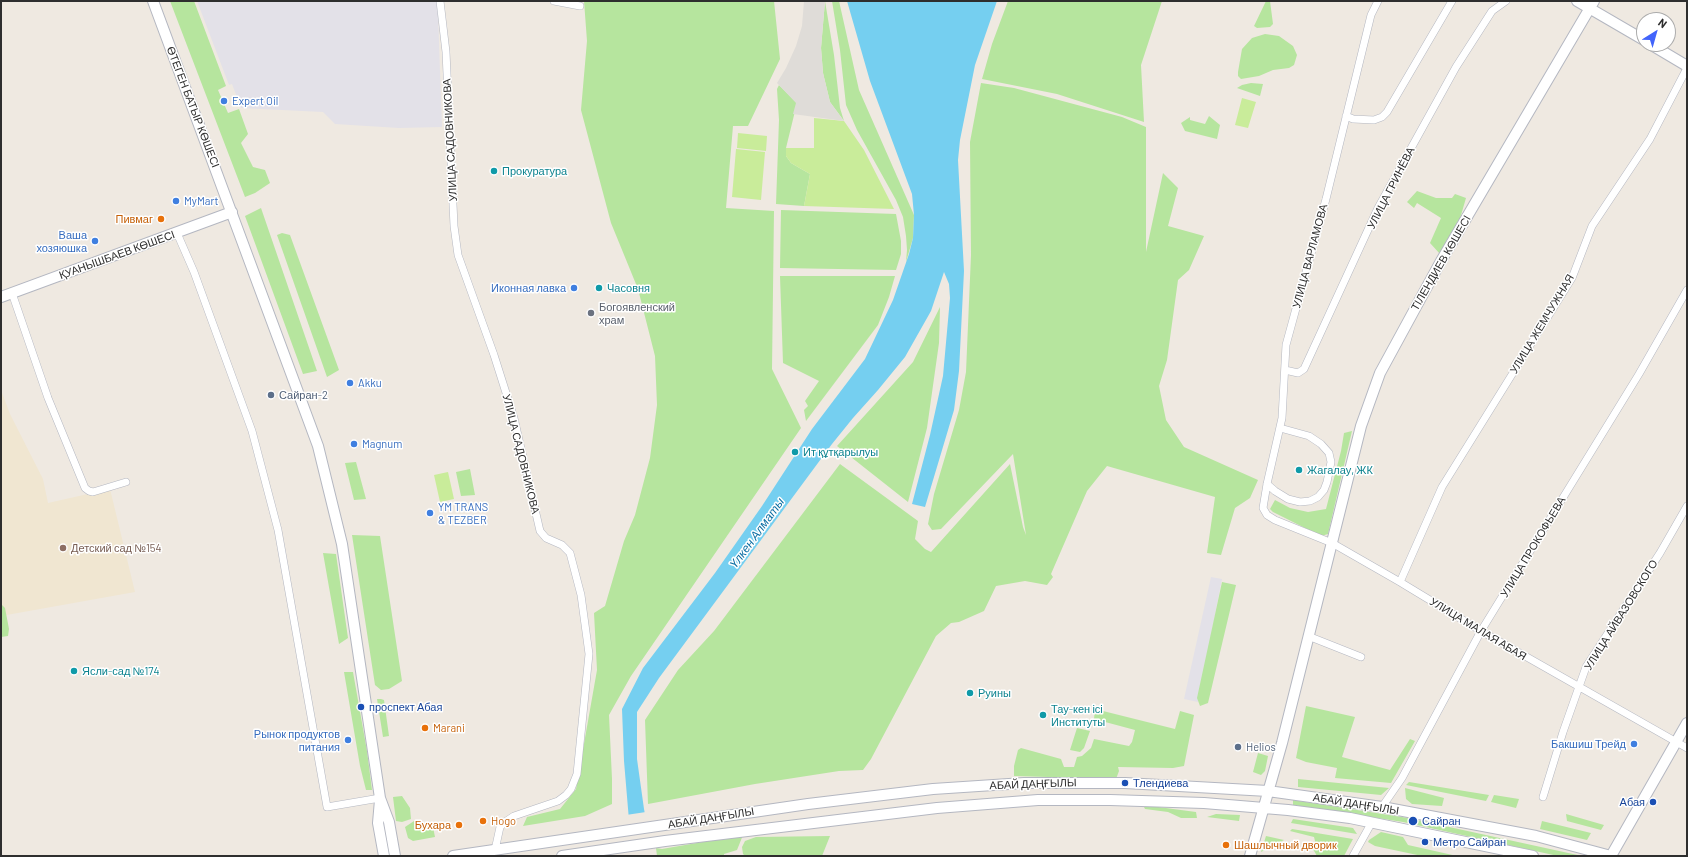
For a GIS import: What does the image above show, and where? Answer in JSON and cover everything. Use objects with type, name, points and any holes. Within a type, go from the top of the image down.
[{"type":"main road","name":"ӨТЕГЕН БАТЫР КӨШЕСІ","points":[[153,1],[318,446],[342,544],[380,798]]},
{"type":"main road","points":[[1577,1],[1592,5],[1636,35]]},
{"type":"main road","name":"ТІЛЕНДИЕВ КӨШЕСІ","points":[[1268,791],[1362,426],[1380,373],[1441,261],[1592,5]]},
{"type":"main road","points":[[1663,52],[1687,67]]},
{"type":"main road","name":"ҚУАНЫШБАЕВ КӨШЕСІ","points":[[1,297],[232,212]]},
{"type":"main road","points":[[1611,856],[1687,724]]},
{"type":"main road","name":"АБАЙ ДАҢҒЫЛЫ","points":[[453,856],[808,804],[933,789],[1009,784],[1125,783],[1268,791],[1382,807],[1536,836],[1611,856]]},
{"type":"main road","points":[[1250,856],[1268,791]]},
{"type":"main road","points":[[380,798],[378,823],[384,856]]},
{"type":"main road","points":[[380,798],[389,822],[395,856]]},
{"type":"main road","name":"АБАЙ ДАҢҒЫЛЫ","points":[[562,856],[624,846],[936,808],[1038,800],[1110,800],[1204,803],[1296,811],[1372,822],[1533,856]]},
{"type":"street","name":"УЛИЦА САДОВНИКОВА","points":[[440,1],[446,52],[454,226],[458,255],[494,354],[514,418],[540,531],[546,538],[562,545],[570,553],[581,595],[589,654],[577,774],[571,788],[558,801],[514,816],[504,822],[500,827],[495,850]]},
{"type":"street","points":[[554,1],[580,6]]},
{"type":"street","name":"УЛИЦА ВАРЛАМОВА","points":[[1267,514],[1263,508],[1280,428],[1284,401],[1286,345],[1326,199],[1371,15],[1378,1]]},
{"type":"street","points":[[1346,116],[1353,119],[1374,120],[1382,117],[1387,112],[1452,1]]},
{"type":"street","name":"УЛИЦА ГРИНЁВА","points":[[1285,370],[1298,373],[1304,369],[1378,208],[1456,67],[1492,11],[1506,1]]},
{"type":"street","name":"УЛИЦА ЖЕМЧУЖНАЯ","points":[[1400,582],[1442,488],[1572,278],[1592,226],[1650,139],[1687,67]]},
{"type":"street","points":[[177,233],[194,272],[252,431],[278,530],[327,807],[380,798]]},
{"type":"street","name":"УЛИЦА ПРОКОФЬЕВА","points":[[1382,807],[1402,778],[1481,631],[1638,374],[1687,290]]},
{"type":"street","points":[[12,293],[48,398],[85,488],[93,492],[126,482]]},
{"type":"street","points":[[1267,484],[1288,499],[1300,502],[1310,501],[1318,497],[1324,490],[1327,482],[1331,462],[1329,453],[1321,444],[1309,436],[1280,428]]},
{"type":"street","name":"УЛИЦА АЙВАЗОВСКОГО","points":[[1543,797],[1563,732],[1586,667],[1660,553],[1687,506]]},
{"type":"street","name":"УЛИЦА МАЛАЯ АБАЯ","points":[[1267,514],[1275,520],[1332,543],[1481,631],[1687,748]]},
{"type":"street","points":[[1308,636],[1361,657]]},
{"type":"street","points":[[1353,856],[1372,822]]},
{"type":"shaded area","points":[[197,1],[437,1],[442,127],[399,128],[335,124],[323,112],[241,108],[232,84],[229,85]]},
{"type":"shaded area","points":[[804,1],[825,1],[821,48],[823,73],[830,102],[844,121],[793,114],[796,103],[777,83],[796,46],[802,26]]},
{"type":"shaded area","name":"Детский сад №154","points":[[1,390],[10,414],[43,479],[48,503],[110,489],[135,592],[1,616]]},
{"type":"shaded area","points":[[1211,577],[1222,579],[1198,702],[1184,699]]},
{"type":"green space","points":[[170,1],[194,1],[226,86],[218,90],[228,113],[239,109],[248,134],[241,143],[253,167],[265,170],[270,183],[255,193],[245,197]]},
{"type":"green space","points":[[584,1],[774,1],[780,59],[748,126],[733,126],[726,208],[774,211],[772,369],[801,428],[631,676],[609,715],[612,804],[585,816],[523,826],[527,817],[560,809],[576,789],[597,670],[594,613],[605,606],[624,541],[635,515],[650,458],[657,405],[655,356],[638,289],[611,223],[581,110],[587,41]]},
{"type":"green space","points":[[825,1],[834,55],[840,108],[844,121],[830,102],[823,73],[821,48]]},
{"type":"green space","points":[[832,1],[839,1],[859,90],[914,215],[913,238],[906,262],[907,250],[903,217],[896,200],[857,130],[846,105],[840,50]]},
{"type":"green space","points":[[1008,1],[1162,1],[1141,65],[1144,122],[1057,94],[982,79],[992,44]]},
{"type":"green space","points":[[1266,1],[1270,1],[1273,24],[1270,27],[1257,28],[1254,26]]},
{"type":"green space","points":[[1265,34],[1279,36],[1293,46],[1297,55],[1294,65],[1289,68],[1273,70],[1259,76],[1241,79],[1238,76],[1238,72],[1242,49],[1252,38]]},
{"type":"green space","points":[[981,83],[1014,88],[1122,117],[1146,127],[1146,252],[1163,173],[1178,188],[1168,226],[1204,236],[1189,270],[1178,280],[1167,360],[1159,386],[1166,420],[1184,447],[1258,480],[1250,498],[1235,508],[1221,555],[1207,553],[1215,497],[1107,466],[1087,491],[1051,574],[1053,577],[1047,585],[1025,581],[996,586],[984,611],[959,622],[951,623],[936,636],[871,759],[863,770],[839,771],[755,784],[648,804],[645,720],[678,670],[714,631],[840,464],[918,521],[915,539],[925,549],[931,552],[1010,464],[1026,535],[1013,454],[941,529],[932,530],[928,524],[934,494],[959,410],[966,372],[971,255],[970,142]]},
{"type":"green space","points":[[1251,83],[1263,84],[1260,96],[1237,88]]},
{"type":"green space","points":[[779,85],[797,103],[786,148],[786,156],[791,163],[810,174],[804,206],[776,204],[779,120],[777,89]]},
{"type":"green space","points":[[1242,98],[1256,102],[1248,128],[1235,125]]},
{"type":"green space","points":[[1209,116],[1220,125],[1217,139],[1185,131],[1181,123],[1190,117],[1190,120],[1205,124]]},
{"type":"green space","points":[[814,118],[844,121],[864,150],[894,209],[804,206],[810,174],[791,163],[786,156],[786,148],[814,148]]},
{"type":"green space","points":[[738,133],[767,136],[766,151],[737,148]]},
{"type":"green space","points":[[736,149],[765,152],[761,200],[732,197]]},
{"type":"green space","points":[[1417,191],[1436,198],[1452,198],[1455,194],[1466,198],[1457,229],[1440,254],[1430,243],[1441,218],[1417,203],[1414,208],[1407,202]]},
{"type":"green space","points":[[261,208],[317,371],[303,374],[245,216]]},
{"type":"green space","points":[[781,210],[896,214],[901,241],[901,254],[896,270],[780,268]]},
{"type":"green space","points":[[282,233],[290,235],[339,370],[327,377],[277,235]]},
{"type":"green space","points":[[780,276],[895,276],[889,297],[878,325],[806,421],[804,410],[808,406],[805,401],[819,381],[783,363]]},
{"type":"green space","points":[[940,307],[939,343],[927,428],[908,502],[837,446],[913,362]]},
{"type":"green space","points":[[1352,431],[1328,534],[1321,536],[1273,512],[1270,509],[1275,500],[1290,508],[1308,512],[1326,509],[1341,451],[1344,433]]},
{"type":"green space","points":[[356,462],[366,499],[354,500],[345,463]]},
{"type":"green space","points":[[470,469],[475,495],[461,496],[456,472]]},
{"type":"green space","points":[[448,472],[454,499],[440,502],[434,475]]},
{"type":"green space","points":[[352,535],[380,536],[402,681],[389,689],[381,690],[375,685]]},
{"type":"green space","points":[[323,553],[336,554],[348,638],[339,644]]},
{"type":"green space","points":[[1222,582],[1236,585],[1208,703],[1200,706],[1197,698]]},
{"type":"green space","points":[[1,604],[5,608],[9,629],[8,636],[1,637]]},
{"type":"green space","points":[[344,672],[353,672],[367,751],[372,790],[366,790],[360,766]]},
{"type":"green space","points":[[377,699],[384,700],[389,736],[383,737]]},
{"type":"green space","points":[[1306,706],[1355,717],[1342,757],[1390,770],[1410,739],[1415,741],[1391,783],[1335,778],[1337,768],[1306,762],[1296,758]]},
{"type":"green space","points":[[1095,709],[1175,729],[1180,711],[1194,715],[1184,766],[1173,768],[1118,767],[1119,771],[1116,779],[1014,776],[1014,766],[1018,750],[1021,748],[1061,759],[1064,767],[1074,767],[1077,757],[1082,756],[1091,748],[1094,739],[1129,746],[1132,742],[1135,730],[1094,719]]},
{"type":"green space","points":[[1077,728],[1090,731],[1084,748],[1080,752],[1070,750]]},
{"type":"green space","points":[[1258,753],[1268,756],[1265,771],[1261,775],[1253,772]]},
{"type":"green space","points":[[1298,779],[1389,788],[1381,795],[1298,787]]},
{"type":"green space","points":[[1409,782],[1489,795],[1486,801],[1406,785]]},
{"type":"green space","points":[[1405,788],[1444,798],[1442,806],[1412,804],[1406,799]]},
{"type":"green space","points":[[1494,795],[1519,799],[1516,808],[1491,802]]},
{"type":"green space","points":[[402,796],[410,808],[411,819],[402,822],[396,821],[393,797]]},
{"type":"green space","points":[[1293,800],[1408,818],[1582,856],[1558,856],[1403,822],[1293,805]]},
{"type":"green space","points":[[1143,805],[1196,812],[1197,818],[1181,818],[1168,812],[1145,809]]},
{"type":"green space","points":[[1216,814],[1240,815],[1239,821],[1207,817]]},
{"type":"green space","points":[[1566,814],[1604,825],[1601,830],[1567,821]]},
{"type":"green space","points":[[1293,819],[1353,828],[1357,834],[1291,823]]},
{"type":"green space","points":[[414,821],[425,823],[433,827],[435,837],[413,841],[408,838],[405,827]]},
{"type":"green space","points":[[1542,821],[1591,833],[1587,840],[1540,829]]},
{"type":"green space","points":[[1292,829],[1353,839],[1344,856],[1317,856],[1313,849],[1315,841],[1314,837],[1290,831]]},
{"type":"green space","points":[[1381,832],[1403,837],[1408,845],[1457,856],[1422,856],[1375,846],[1368,842]]},
{"type":"green space","points":[[743,835],[737,850],[724,854],[724,856],[657,856],[656,848],[662,849]]},
{"type":"green space","points":[[830,836],[822,856],[745,856],[743,854],[742,847],[745,841],[756,837]]},
{"type":"green space","points":[[1266,836],[1284,840],[1261,852]]},
{"type":"water","name":"Үлкен Алматы","points":[[847,1],[997,1],[975,65],[960,140],[958,160],[964,271],[959,371],[954,410],[925,507],[912,504],[930,435],[943,376],[950,298],[949,284],[944,272],[931,311],[905,357],[832,444],[659,678],[637,712],[637,759],[644,809],[653,856],[632,856],[624,761],[622,709],[643,668],[715,573],[762,506],[812,429],[865,359],[893,300],[909,254],[913,238],[914,215],[912,194],[870,81]]},
{"type":"pier","points":[[646,812],[655,856],[630,856],[626,815]]},
{"type":"place","name":"Expert Oil","points":[[224,101]]},
{"type":"place","name":"Прокуратура","points":[[494,171]]},
{"type":"place","name":"MyMart","points":[[176,201]]},
{"type":"place","name":"Пивмаг","points":[[161,219]]},
{"type":"place","name":"Ваша хозяюшка","points":[[95,241]]},
{"type":"place","name":"Иконная лавка","points":[[574,288]]},
{"type":"place","name":"Часовня","points":[[599,288]]},
{"type":"place","name":"Богоявленский храм","points":[[591,313]]},
{"type":"place","name":"Akku","points":[[350,383]]},
{"type":"place","name":"Сайран-2","points":[[271,395]]},
{"type":"place","name":"Magnum","points":[[354,444]]},
{"type":"place","name":"Ит құтқарылуы","points":[[795,452]]},
{"type":"place","name":"Жагалау, ЖК","points":[[1299,470]]},
{"type":"place","name":"YM TRANS & TEZBER","points":[[430,513]]},
{"type":"place","name":"Детский сад №154","points":[[63,548]]},
{"type":"place","name":"Ясли-сад №174","points":[[74,671]]},
{"type":"place","name":"Руины","points":[[970,693]]},
{"type":"place","name":"проспект Абая","points":[[361,707]]},
{"type":"place","name":"Тау-кен ісі Институты","points":[[1043,715]]},
{"type":"place","name":"Marani","points":[[425,728]]},
{"type":"place","name":"Рынок продуктов питания","points":[[348,740]]},
{"type":"place","name":"Бакшиш Трейд","points":[[1634,744]]},
{"type":"place","name":"Helios","points":[[1238,747]]},
{"type":"place","name":"Тлендиева","points":[[1125,783]]},
{"type":"place","name":"Абая","points":[[1653,802]]},
{"type":"place","name":"Hogo","points":[[483,821]]},
{"type":"place","name":"Сайран","points":[[1413,821]]},
{"type":"place","name":"Бухара","points":[[459,825]]},
{"type":"place","name":"Метро Сайран","points":[[1425,842]]},
{"type":"place","name":"Шашлычный дворик","points":[[1226,845]]}]
